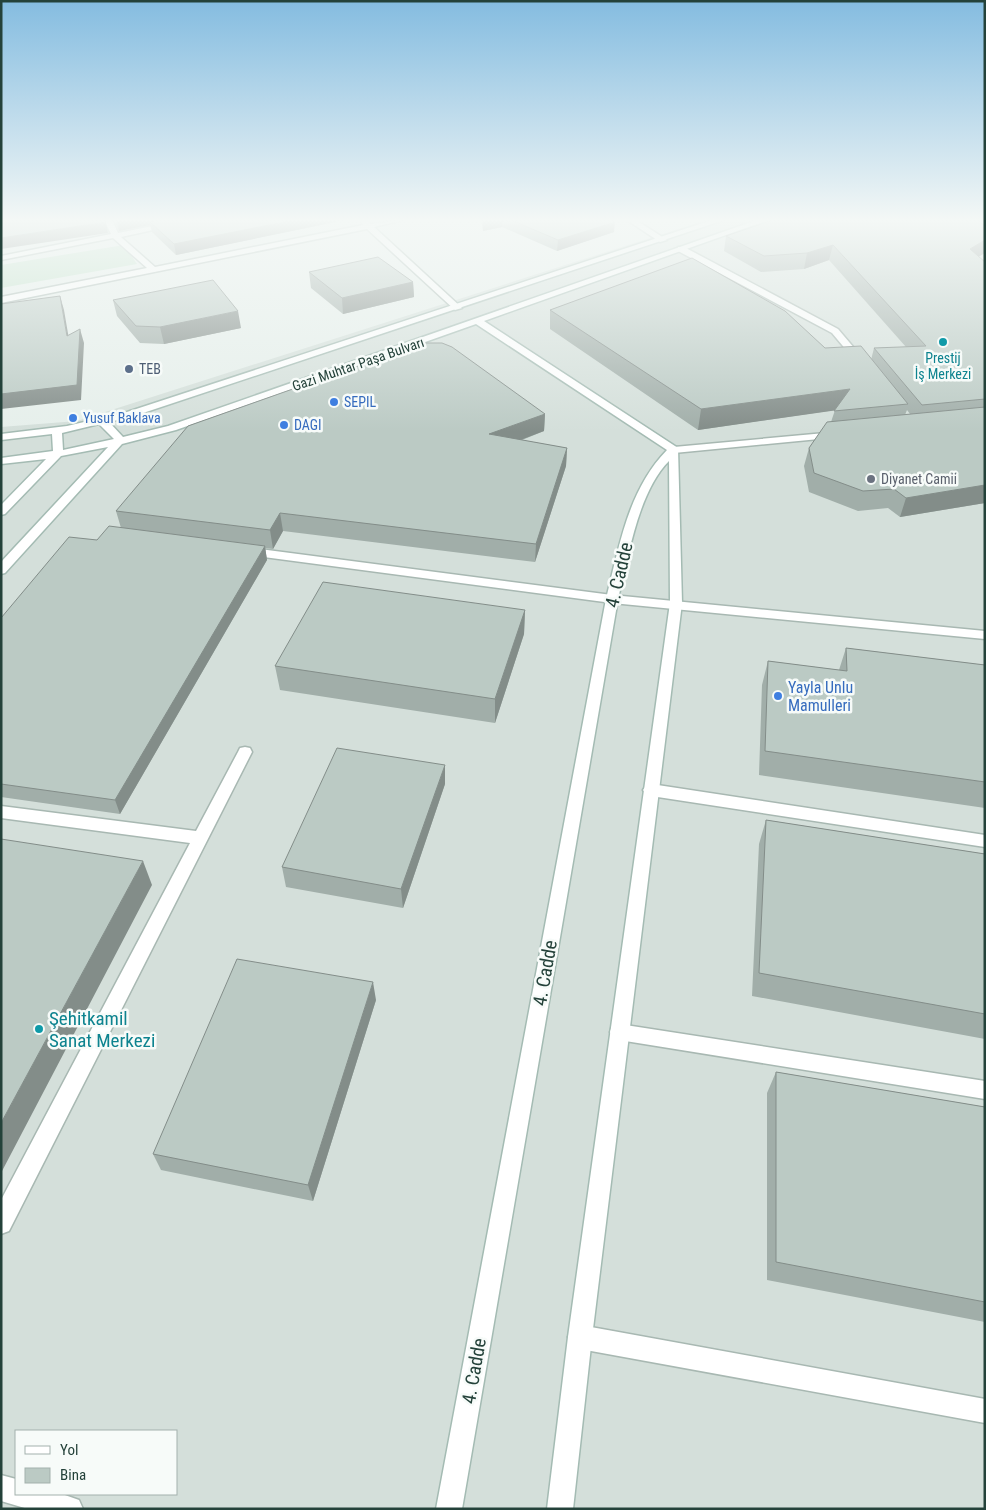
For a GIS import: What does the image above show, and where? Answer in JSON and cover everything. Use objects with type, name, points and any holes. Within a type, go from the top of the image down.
[{"type":"street","points":[[1,300],[48,290]]},
{"type":"street","points":[[439,290],[458,308]]},
{"type":"street","name":"Gazi Muhtar Paşa Bulvarı","points":[[1,437],[57,430],[130,414],[511,290]]},
{"type":"street","name":"Gazi Muhtar Paşa Bulvarı","points":[[1,460],[58,453],[172,428],[567,290]]},
{"type":"street","points":[[758,290],[834,331],[865,367]]},
{"type":"street","points":[[480,322],[674,450],[844,434]]},
{"type":"street","points":[[1,570],[120,440],[102,421]]},
{"type":"street","points":[[1,512],[58,453],[57,430]]},
{"type":"street","points":[[560,1509],[619,1032],[676,603],[674,450]]},
{"type":"street","name":"4. Cadde","points":[[449,1509],[612,599],[632,518],[656,468],[674,450]]},
{"type":"street","points":[[232,550],[612,599],[676,603],[985,635]]},
{"type":"street","points":[[1,1223],[245,752]]},
{"type":"street","points":[[651,790],[985,841]]},
{"type":"street","points":[[1,812],[201,838]]},
{"type":"street","points":[[619,1032],[985,1090]]},
{"type":"street","points":[[580,1337],[985,1410]]},
{"type":"street","points":[[1,1488],[15,1492]]},
{"type":"street","points":[[24,1495],[70,1509]]},
{"type":"shaded area","points":[[485,290],[985,290],[985,1509],[1,1509],[1,427],[77,421]]},
{"type":"building","points":[[161,290],[221,290],[238,311],[160,327],[136,326],[113,300]]},
{"type":"building","points":[[332,290],[375,290],[342,298]]},
{"type":"building","points":[[603,290],[749,290],[785,311],[825,348],[861,346],[908,404],[834,411],[850,389],[701,409],[550,310]]},
{"type":"building","name":"Prestij İş Merkezi","points":[[875,290],[985,290],[985,399],[922,405],[874,348],[926,346]]},
{"type":"building","points":[[60,296],[67,336],[80,329],[77,385],[1,394],[1,304]]},
{"type":"building","points":[[423,343],[442,343],[452,347],[545,414],[489,434],[567,448],[536,544],[280,513],[270,530],[116,511],[188,426]]},
{"type":"building","points":[[985,407],[985,485],[906,498],[894,489],[863,491],[814,473],[809,448],[827,422]]},
{"type":"building","points":[[109,526],[265,546],[115,800],[1,784],[1,618],[69,537],[97,540]]},
{"type":"building","points":[[323,582],[525,610],[495,699],[275,666]]},
{"type":"building","points":[[846,648],[985,665],[985,782],[765,751],[768,661],[847,671]]},
{"type":"building","points":[[337,748],[445,765],[401,889],[282,867]]},
{"type":"building","points":[[766,820],[985,854],[985,1014],[759,973]]},
{"type":"building","name":"Şehitkamil Sanat Merkezi","points":[[1,839],[143,861],[1,1123]]},
{"type":"building","points":[[237,959],[373,982],[308,1185],[153,1154]]},
{"type":"building","points":[[776,1072],[985,1107],[985,1302],[776,1262]]},
{"type":"place","name":"Prestij İş Merkezi","points":[[943,342]]},
{"type":"place","name":"TEB","points":[[129,369]]},
{"type":"place","name":"SEPIL","points":[[334,402]]},
{"type":"place","name":"Yusuf Baklava","points":[[73,418]]},
{"type":"place","name":"DAGI","points":[[284,425]]},
{"type":"place","name":"Diyanet Camii","points":[[871,479]]},
{"type":"place","name":"Yayla Unlu Mamulleri","points":[[778,696]]},
{"type":"place","name":"Şehitkamil Sanat Merkezi","points":[[39,1029]]}]
